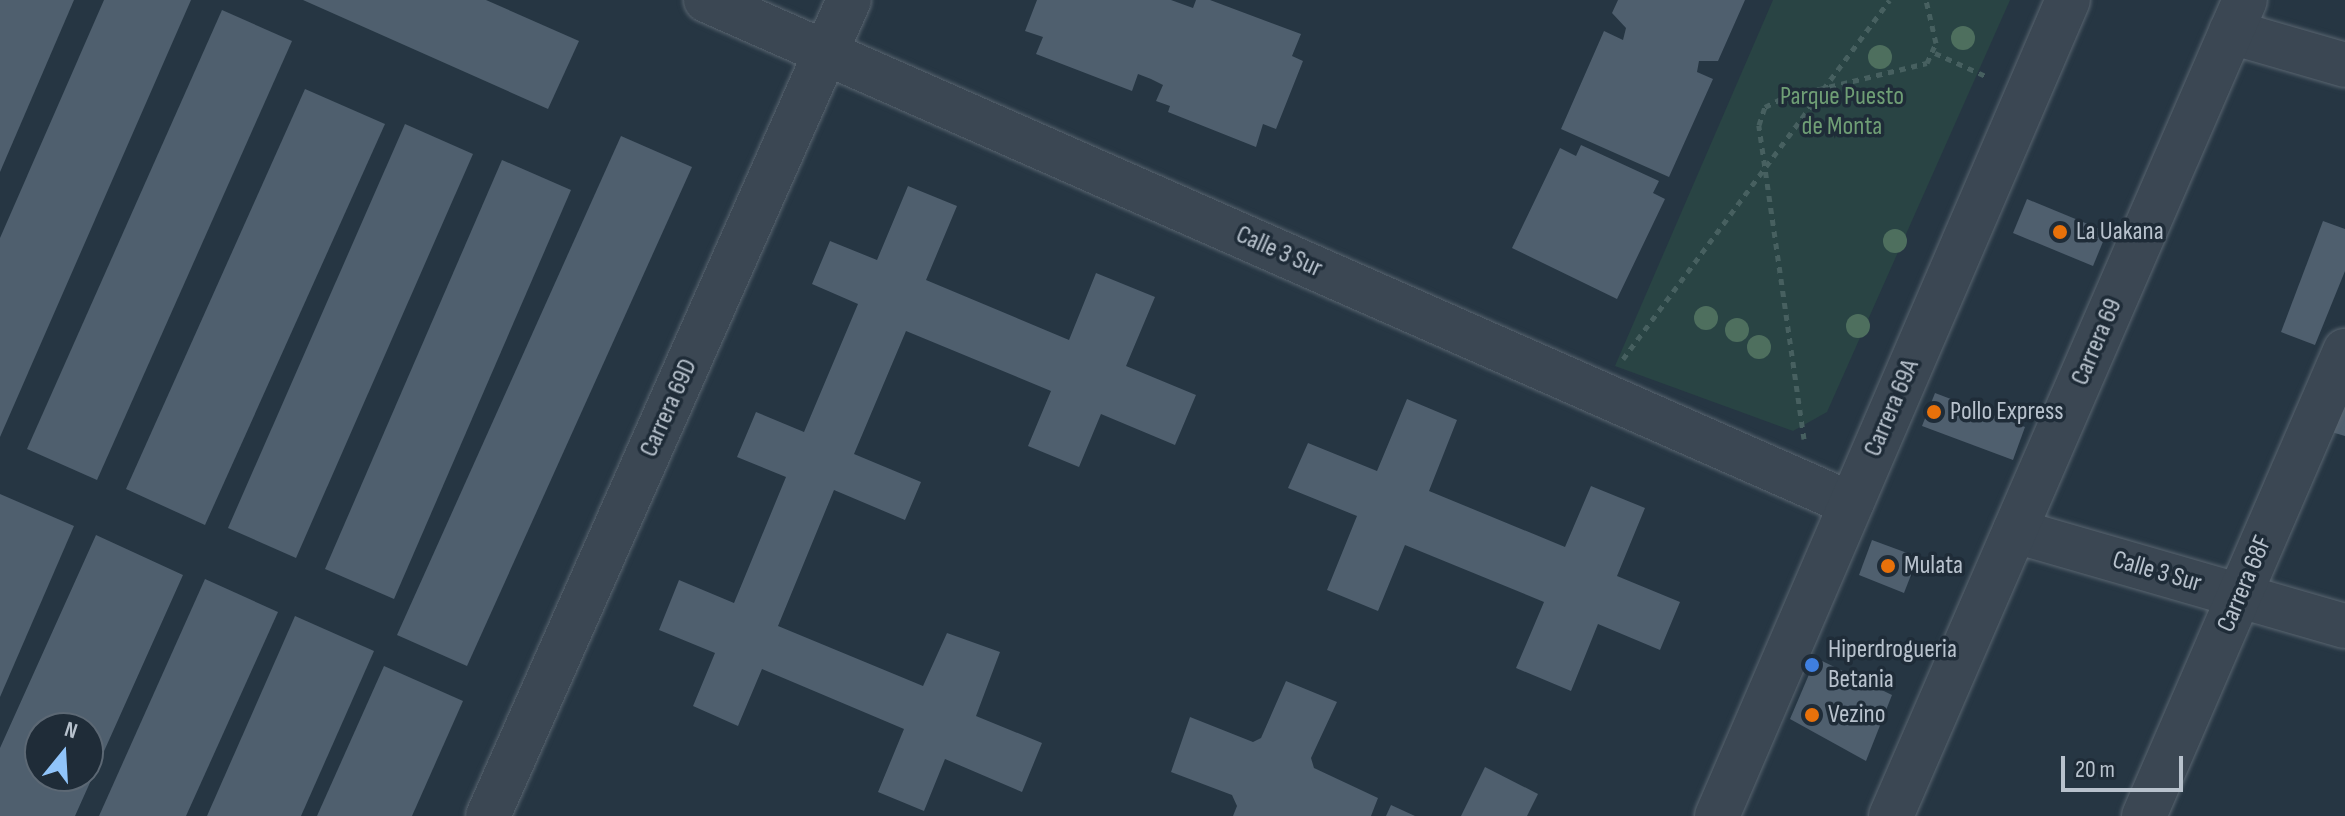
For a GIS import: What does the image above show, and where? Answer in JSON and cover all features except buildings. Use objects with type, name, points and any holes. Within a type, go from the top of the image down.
[{"type":"street","name":"Calle 3 Sur","points":[[706,0],[1851,504]]},
{"type":"street","name":"Carrera 69D","points":[[488,816],[849,0]]},
{"type":"street","name":"Carrera 69A","points":[[1717,816],[2068,0]]},
{"type":"street","points":[[2238,16],[2345,65]]},
{"type":"street","name":"Carrera 69","points":[[1891,816],[2238,16]]},
{"type":"street","name":"Carrera 68F","points":[[2144,816],[2345,351]]},
{"type":"street","name":"Calle 3 Sur","points":[[2015,531],[2345,626]]},
{"type":"path","points":[[1613,372],[1890,0]]},
{"type":"path","points":[[1926,0],[1935,53]]},
{"type":"path","points":[[1804,441],[1759,125],[1765,107],[1912,68],[1935,53]]},
{"type":"path","points":[[1935,53],[1988,77]]},
{"type":"green space","name":"Parque Puesto de Monta","points":[[1773,0],[2010,0],[1827,412],[1793,431],[1615,366]]},
{"type":"place","name":"La Uakana","points":[[2060,232]]},
{"type":"place","name":"Pollo Express","points":[[1934,412]]},
{"type":"place","name":"Mulata","points":[[1888,566]]},
{"type":"place","name":"Hiperdrogueria Betania","points":[[1812,665]]},
{"type":"place","name":"Vezino","points":[[1812,715]]}]
